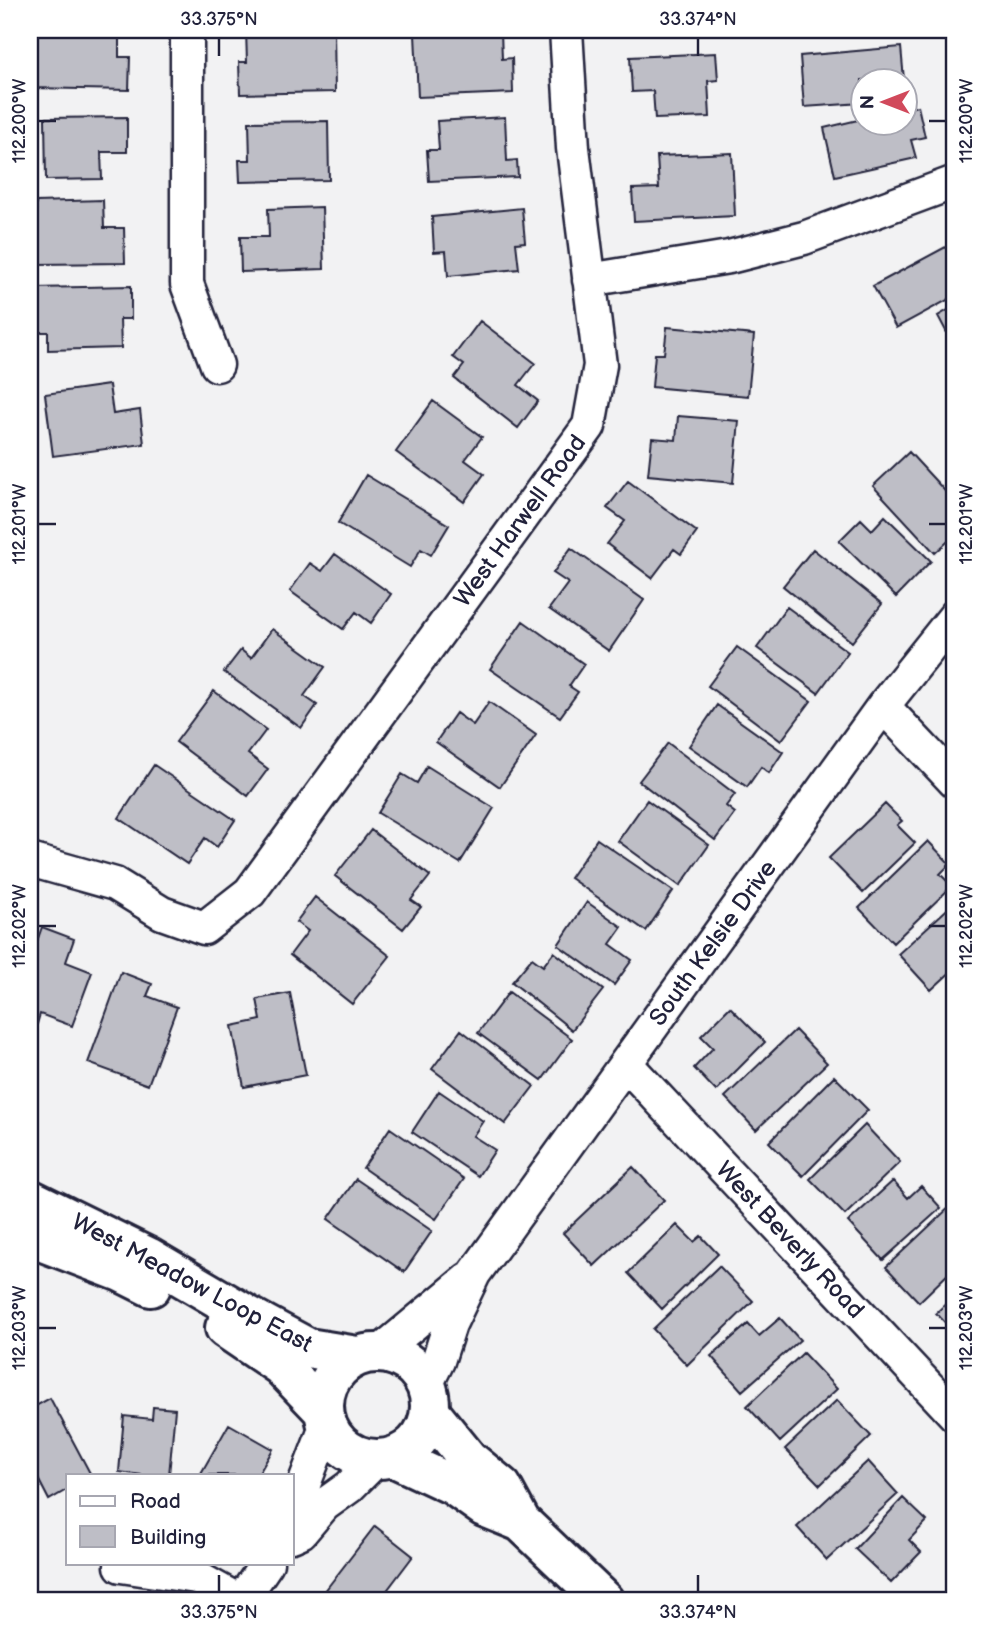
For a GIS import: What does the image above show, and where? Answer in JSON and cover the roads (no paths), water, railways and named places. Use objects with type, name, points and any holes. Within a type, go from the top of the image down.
[{"type":"street","points":[[187,30],[187,284],[217,365]]},
{"type":"street","name":"West Harwell Road","points":[[30,860],[115,884],[162,913],[204,928],[250,892],[589,426],[600,365],[573,148],[566,30]]},
{"type":"street","points":[[589,280],[729,257],[804,238],[955,182]]},
{"type":"street","name":"South Kelsie Drive","points":[[428,1399],[450,1324],[474,1274],[883,706],[955,616]]},
{"type":"street","points":[[883,706],[955,782]]},
{"type":"street","name":"West Beverly Road","points":[[626,1064],[955,1415]]},
{"type":"street","name":"West Meadow Loop East","points":[[30,1199],[148,1257],[308,1348],[368,1355]]},
{"type":"street","name":"West Meadow Loop East","points":[[30,1237],[121,1272],[207,1315],[281,1366],[326,1417]]},
{"type":"street","name":"South Kelsie Drive","points":[[368,1355],[474,1274]]},
{"type":"street","points":[[521,1522],[484,1507],[453,1485],[385,1458],[361,1457],[346,1450],[335,1438],[326,1417],[325,1394],[332,1378],[343,1365],[368,1355],[394,1356],[408,1363],[419,1373],[428,1399],[468,1460],[502,1487],[521,1522],[604,1601]]},
{"type":"street","points":[[294,1535],[301,1532],[324,1505],[385,1458],[407,1451],[418,1440],[426,1427],[428,1399]]},
{"type":"street","points":[[294,1502],[301,1492],[326,1417]]},
{"type":"street","points":[[121,1566],[196,1577],[240,1601],[266,1564]]}]
